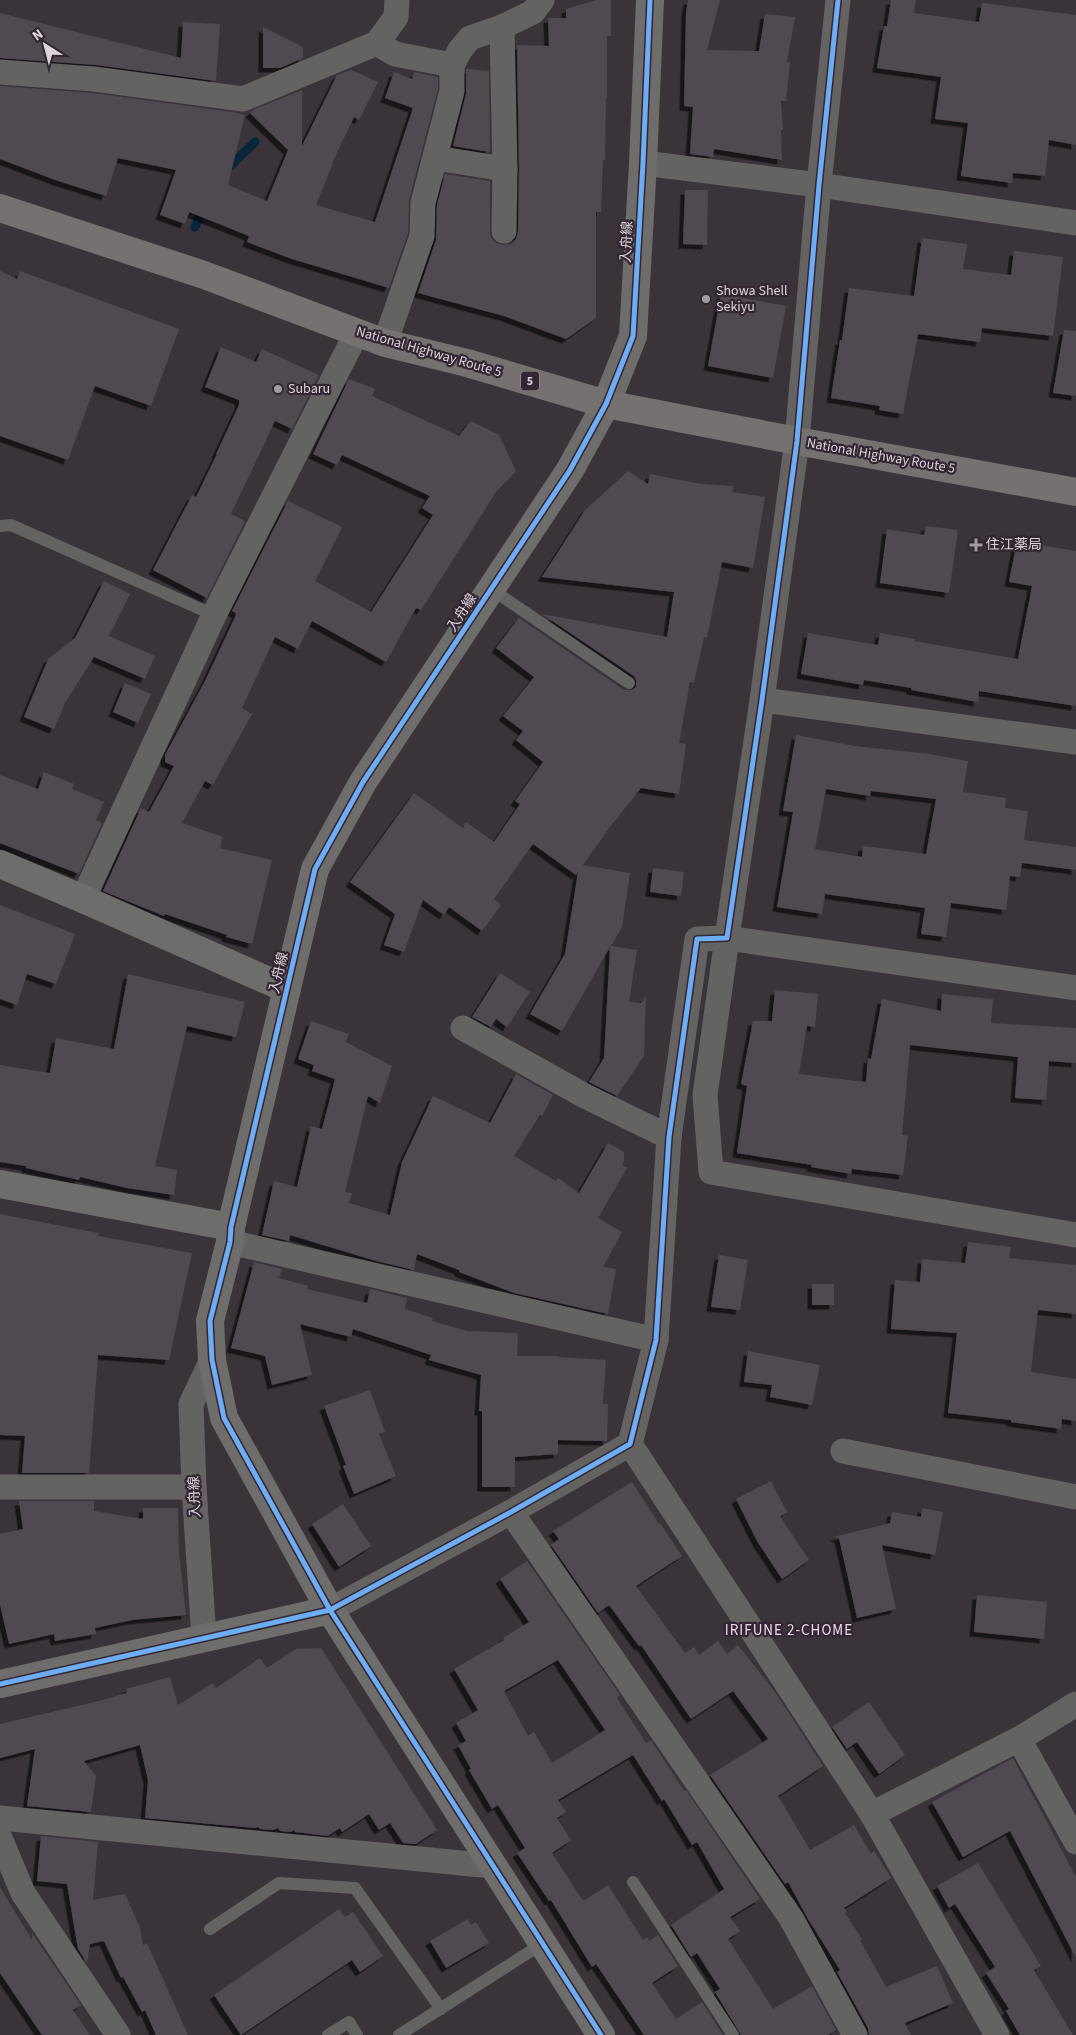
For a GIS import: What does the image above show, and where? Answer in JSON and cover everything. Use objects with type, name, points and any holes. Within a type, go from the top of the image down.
[{"type":"highway","name":"National Highway Route 5","points":[[0,208],[204,275],[385,343],[467,363],[606,404],[1076,492]]},
{"type":"street","points":[[0,72],[94,78],[243,99],[377,43],[396,17],[396,0]]},
{"type":"street","points":[[385,343],[422,236],[423,203],[452,91],[452,65],[460,50],[470,38],[502,27],[533,12],[542,0]]},
{"type":"street","name":"入舟線","points":[[601,2035],[330,1610],[224,1418],[212,1360],[210,1321],[315,869],[364,782],[570,470],[606,404],[633,336],[650,0]]},
{"type":"street","points":[[838,0],[819,185],[797,441],[705,1095],[711,1172],[1076,1234]]},
{"type":"street","points":[[502,27],[505,169],[504,232]]},
{"type":"street","points":[[377,43],[395,54],[452,65]]},
{"type":"street","points":[[435,158],[505,169]]},
{"type":"street","points":[[643,163],[819,185],[1076,223]]},
{"type":"street","points":[[83,899],[214,616],[357,332]]},
{"type":"street","points":[[762,700],[1076,742]]},
{"type":"street","points":[[0,864],[287,989]]},
{"type":"street","points":[[2,1679],[330,1610],[512,1512],[630,1444],[656,1340],[669,1137],[697,940],[727,938],[1076,988]]},
{"type":"street","points":[[463,1028],[585,1096],[669,1137]]},
{"type":"street","points":[[0,1184],[230,1235],[656,1340]]},
{"type":"street","name":"入舟線","points":[[204,1638],[194,1487],[191,1404],[212,1360]]},
{"type":"street","points":[[630,1444],[872,1814],[997,2035]]},
{"type":"street","points":[[842,1451],[1076,1497]]},
{"type":"street","points":[[0,1487],[194,1487]]},
{"type":"street","points":[[512,1512],[791,1918],[855,2035]]},
{"type":"street","points":[[872,1814],[1019,1739],[1076,1704]]},
{"type":"street","points":[[1019,1739],[1076,1842]]},
{"type":"street","points":[[0,1818],[492,1866]]},
{"type":"street","points":[[0,1838],[23,1893],[118,2035]]},
{"type":"lane","points":[[0,526],[11,525],[214,616]]},
{"type":"lane","points":[[491,589],[629,683]]},
{"type":"lane","points":[[634,1882],[733,2035]]},
{"type":"lane","points":[[210,1929],[280,1883],[355,1888],[441,2009]]},
{"type":"lane","points":[[399,2035],[542,1944]]},
{"type":"lane","points":[[328,2035],[349,2022],[357,2035]]},
{"type":"building","points":[[597,0],[611,0],[611,36],[607,36],[605,160],[603,160],[601,212],[596,212],[596,318],[566,339],[504,316],[418,293],[436,240],[437,205],[445,174],[490,181],[491,238],[496,243],[503,245],[511,244],[516,239],[518,231],[519,169],[517,45],[549,46],[548,18],[566,18],[566,9]]},
{"type":"building","points":[[688,0],[720,0],[707,50],[759,51],[765,14],[795,17],[787,62],[790,62],[786,101],[781,101],[783,130],[781,130],[782,160],[714,149],[713,157],[690,154],[693,107],[684,106],[686,12]]},
{"type":"building","points":[[891,0],[916,0],[914,13],[979,22],[982,3],[1076,15],[1076,145],[1049,140],[1045,176],[1013,173],[1012,183],[961,176],[968,123],[935,119],[941,77],[877,68],[884,26],[887,26]]},
{"type":"building","points":[[0,13],[181,58],[183,22],[220,24],[216,81],[96,65],[0,58]]},
{"type":"building","points":[[263,27],[303,47],[303,58],[280,68],[263,68]]},
{"type":"building","points":[[466,69],[489,71],[490,152],[453,146],[466,94]]},
{"type":"building","points":[[351,70],[378,82],[359,120],[354,117],[332,163],[316,205],[375,222],[413,108],[385,98],[394,72],[412,79],[414,72],[438,77],[438,89],[409,200],[408,233],[389,288],[292,259],[247,242],[249,236],[189,212],[185,224],[160,215],[176,170],[118,158],[106,196],[58,181],[0,159],[0,86],[93,93],[232,112],[245,115],[228,185],[267,201],[288,150],[250,113],[253,110],[302,90],[302,146],[337,75]]},
{"type":"building","points":[[685,190],[708,190],[707,245],[683,244]]},
{"type":"building","points":[[922,238],[967,244],[963,269],[1011,275],[1014,251],[1063,257],[1053,336],[982,328],[980,342],[918,334],[903,414],[879,410],[880,406],[831,398],[849,288],[914,296]]},
{"type":"building","points":[[0,271],[17,279],[20,271],[179,329],[151,406],[95,386],[68,460],[0,436]]},
{"type":"building","points":[[721,294],[786,306],[773,378],[708,366]]},
{"type":"building","points":[[1064,330],[1076,331],[1076,396],[1053,393]]},
{"type":"building","points":[[221,347],[256,362],[262,349],[319,375],[292,429],[275,421],[231,514],[245,521],[207,598],[153,570],[192,495],[196,497],[239,405],[239,400],[205,387]]},
{"type":"building","points":[[349,379],[375,389],[372,396],[459,436],[471,421],[499,435],[516,471],[496,492],[421,610],[416,608],[386,662],[312,621],[298,649],[275,637],[242,708],[252,714],[213,785],[205,781],[182,823],[223,837],[220,848],[272,860],[252,944],[226,937],[227,935],[165,914],[164,916],[103,891],[141,808],[149,812],[174,766],[165,762],[165,755],[205,681],[235,617],[236,613],[232,611],[288,501],[342,527],[315,581],[371,612],[433,515],[422,508],[430,496],[342,455],[337,465],[313,454]]},
{"type":"building","points":[[628,471],[648,484],[650,474],[701,484],[733,486],[732,492],[765,497],[753,568],[722,562],[707,638],[704,637],[694,683],[690,682],[679,743],[686,744],[679,794],[641,788],[583,865],[630,873],[622,927],[611,946],[637,950],[629,1002],[641,1003],[646,996],[644,1056],[617,1096],[589,1082],[604,1058],[610,947],[562,1031],[530,1014],[565,954],[578,872],[576,875],[533,844],[494,899],[501,905],[482,931],[449,907],[444,915],[423,900],[404,952],[384,945],[395,914],[350,882],[414,793],[463,828],[466,822],[494,842],[520,804],[515,801],[543,762],[516,740],[523,731],[503,716],[534,677],[496,648],[519,618],[624,690],[632,690],[636,687],[634,676],[542,614],[667,637],[674,592],[542,577],[585,510]]},
{"type":"building","points":[[926,526],[958,530],[949,593],[880,583],[887,529],[924,535]]},
{"type":"building","points":[[1017,541],[1076,551],[1076,706],[979,691],[978,702],[864,680],[863,685],[801,674],[808,633],[878,645],[880,633],[915,639],[914,641],[1018,659],[1032,586],[1009,582]]},
{"type":"building","points":[[104,581],[130,594],[109,636],[155,656],[145,679],[94,657],[65,703],[54,729],[24,717],[48,659],[75,638]]},
{"type":"building","points":[[125,683],[151,694],[138,723],[113,712]]},
{"type":"building","points":[[796,735],[855,746],[929,754],[968,761],[963,792],[1006,798],[1005,808],[1028,811],[1024,840],[1076,847],[1076,870],[1022,863],[1020,877],[1010,876],[1006,910],[951,903],[946,937],[921,934],[925,908],[825,894],[822,914],[777,907],[793,812],[783,811]],"holes":[[[826,789],[870,796],[871,791],[936,799],[926,854],[863,846],[862,857],[815,849]]]},
{"type":"building","points":[[44,772],[74,784],[72,789],[104,802],[96,820],[102,823],[79,874],[0,843],[0,775],[38,789]]},
{"type":"building","points":[[653,868],[684,872],[681,896],[650,892]]},
{"type":"building","points":[[0,905],[75,934],[56,984],[27,974],[17,1005],[0,999]]},
{"type":"building","points":[[500,973],[530,992],[507,1027],[496,1019],[491,1027],[472,1017]]},
{"type":"building","points":[[128,974],[245,1002],[236,1037],[187,1026],[155,1166],[177,1170],[174,1195],[127,1188],[80,1177],[79,1180],[26,1168],[26,1166],[0,1162],[0,1065],[50,1073],[56,1038],[114,1049]]},
{"type":"building","points":[[775,990],[818,994],[815,1027],[807,1026],[799,1074],[866,1082],[868,1058],[871,1059],[882,999],[941,1011],[942,994],[993,999],[991,1023],[1076,1028],[1076,1063],[1049,1061],[1046,1100],[1015,1098],[1018,1057],[910,1045],[902,1135],[908,1136],[903,1175],[852,1169],[851,1174],[811,1167],[812,1165],[737,1153],[747,1086],[741,1084],[753,1021],[772,1021]]},
{"type":"building","points":[[311,1021],[349,1034],[346,1042],[392,1066],[380,1103],[368,1096],[345,1192],[352,1193],[349,1203],[390,1215],[402,1162],[433,1096],[490,1123],[516,1074],[553,1095],[542,1116],[540,1115],[514,1156],[556,1181],[558,1178],[579,1193],[608,1143],[624,1152],[622,1165],[627,1168],[598,1218],[622,1232],[603,1267],[616,1269],[608,1314],[514,1293],[417,1254],[414,1270],[376,1261],[290,1235],[289,1241],[262,1235],[274,1181],[297,1187],[311,1126],[322,1129],[335,1079],[312,1071],[314,1065],[298,1059]]},
{"type":"building","points":[[0,1214],[98,1233],[98,1236],[192,1253],[169,1360],[98,1355],[89,1473],[22,1473],[25,1436],[0,1435]]},
{"type":"building","points":[[968,1242],[1011,1247],[1009,1258],[1076,1265],[1076,1314],[1038,1310],[1031,1372],[1076,1379],[1076,1421],[1062,1419],[1061,1429],[1011,1422],[1011,1420],[948,1413],[957,1333],[891,1329],[895,1280],[920,1282],[922,1259],[965,1263]]},
{"type":"building","points":[[719,1255],[748,1260],[740,1310],[711,1307]]},
{"type":"building","points":[[254,1262],[282,1269],[279,1278],[308,1286],[307,1289],[367,1303],[370,1289],[407,1298],[405,1309],[433,1318],[432,1321],[467,1331],[518,1333],[517,1356],[559,1356],[606,1360],[603,1404],[608,1404],[607,1441],[558,1440],[558,1454],[515,1457],[515,1487],[482,1487],[482,1411],[479,1411],[481,1375],[429,1360],[431,1355],[353,1329],[351,1337],[300,1324],[312,1375],[272,1385],[265,1356],[231,1348]]},
{"type":"building","points":[[812,1284],[834,1284],[834,1305],[812,1305]]},
{"type":"building","points":[[748,1351],[820,1365],[812,1405],[770,1397],[772,1385],[744,1382]]},
{"type":"building","points":[[370,1390],[385,1432],[379,1434],[396,1476],[354,1494],[343,1466],[346,1465],[324,1406]]},
{"type":"building","points":[[771,1481],[787,1512],[780,1516],[809,1560],[782,1579],[757,1541],[736,1499]]},
{"type":"building","points":[[632,1482],[682,1556],[636,1586],[685,1653],[694,1647],[699,1655],[718,1641],[727,1654],[738,1645],[775,1692],[823,1766],[778,1796],[810,1850],[854,1825],[871,1854],[874,1851],[891,1878],[844,1908],[886,1987],[937,1966],[953,2003],[905,2023],[911,2035],[869,2035],[868,2028],[837,1972],[840,1970],[808,1919],[788,1882],[785,1884],[710,1775],[768,1739],[733,1691],[691,1719],[641,1645],[639,1646],[609,1605],[598,1613],[551,1545],[559,1539],[553,1531]]},
{"type":"building","points":[[19,1501],[94,1501],[94,1511],[143,1519],[143,1508],[178,1508],[179,1552],[186,1615],[132,1620],[95,1628],[96,1634],[55,1641],[54,1634],[9,1644],[0,1604],[0,1534],[23,1529]]},
{"type":"building","points":[[343,1504],[371,1546],[339,1567],[312,1524]]},
{"type":"building","points":[[922,1508],[943,1512],[935,1555],[882,1545],[896,1609],[857,1618],[839,1538],[833,1537],[890,1523],[892,1512],[921,1517]]},
{"type":"building","points":[[527,1561],[620,1695],[617,1698],[646,1743],[651,1740],[684,1791],[686,1790],[760,1899],[730,1917],[740,1931],[728,1939],[773,2009],[812,1986],[836,2030],[828,2035],[741,2035],[715,1992],[720,1989],[697,1953],[691,1957],[671,1925],[724,1889],[697,1842],[692,1845],[664,1799],[662,1801],[633,1755],[558,1800],[566,1812],[557,1818],[571,1840],[552,1853],[583,1901],[608,1885],[643,1940],[647,1937],[649,1941],[658,1935],[678,1966],[652,1983],[676,2019],[702,2002],[723,2035],[644,2035],[596,1964],[592,1967],[551,1900],[549,1901],[517,1853],[525,1848],[498,1805],[492,1809],[469,1770],[471,1769],[458,1745],[466,1741],[456,1723],[478,1710],[454,1669],[504,1640],[503,1638],[529,1622],[500,1579]],"holes":[[[558,1660],[605,1730],[552,1763],[534,1732],[528,1736],[504,1691]]]},
{"type":"building","points":[[977,1595],[1047,1602],[1044,1639],[974,1632]]},
{"type":"building","points":[[321,1648],[437,1830],[416,1844],[403,1843],[390,1823],[379,1830],[369,1814],[342,1832],[340,1828],[328,1836],[295,1832],[294,1830],[291,1832],[280,1831],[278,1828],[273,1830],[260,1829],[258,1827],[145,1818],[148,1780],[140,1745],[84,1761],[96,1776],[91,1812],[27,1806],[35,1749],[0,1758],[0,1724],[99,1701],[127,1693],[126,1689],[170,1677],[178,1705],[213,1683],[216,1688],[260,1658],[267,1668],[296,1649]]},
{"type":"building","points":[[869,1702],[905,1755],[879,1774],[857,1742],[847,1749],[832,1727]]},
{"type":"building","points":[[1013,1758],[1076,1877],[1076,1958],[1010,1831],[963,1857],[932,1802]]},
{"type":"building","points":[[41,1836],[98,1842],[93,1900],[125,1894],[140,1928],[143,1945],[147,1943],[188,2035],[156,2035],[145,2010],[142,2012],[123,1977],[121,1978],[104,1941],[90,1944],[87,1963],[78,1949],[67,1884],[37,1881]]},
{"type":"building","points":[[978,1863],[1041,1966],[1034,1970],[1073,2035],[1020,2035],[1006,2011],[1009,2009],[986,1973],[995,1967],[955,1904],[949,1908],[937,1886]]},
{"type":"building","points":[[0,1887],[32,1940],[32,1933],[81,2005],[73,2010],[90,2035],[42,2035],[0,1973]]},
{"type":"building","points":[[339,1909],[345,1917],[353,1912],[383,1956],[360,1972],[352,1960],[241,2035],[214,1995]]},
{"type":"building","points":[[468,1919],[471,1925],[476,1922],[489,1943],[446,1968],[430,1941]]},
{"type":"waterway","points":[[226,170],[255,142]]},
{"type":"waterway","points":[[195,227],[204,206]]},
{"type":"cycle path","points":[[601,2035],[330,1610],[224,1418],[212,1360],[210,1321],[230,1242],[231,1227],[315,869],[363,782],[570,470],[606,404],[633,336],[650,0]]},
{"type":"cycle path","points":[[0,1684],[330,1610],[511,1512],[630,1444],[656,1340],[669,1137],[697,939],[727,938],[762,700],[797,441],[819,185],[838,0]]},
{"type":"place","name":"Showa Shell Sekiyu","points":[[706,299]]},
{"type":"place","name":"Subaru","points":[[278,389]]},
{"type":"place","name":"住江薬局","points":[[976,545]]},
{"type":"district","name":"IRIFUNE 2-CHOME","points":[[789,1630]]}]
